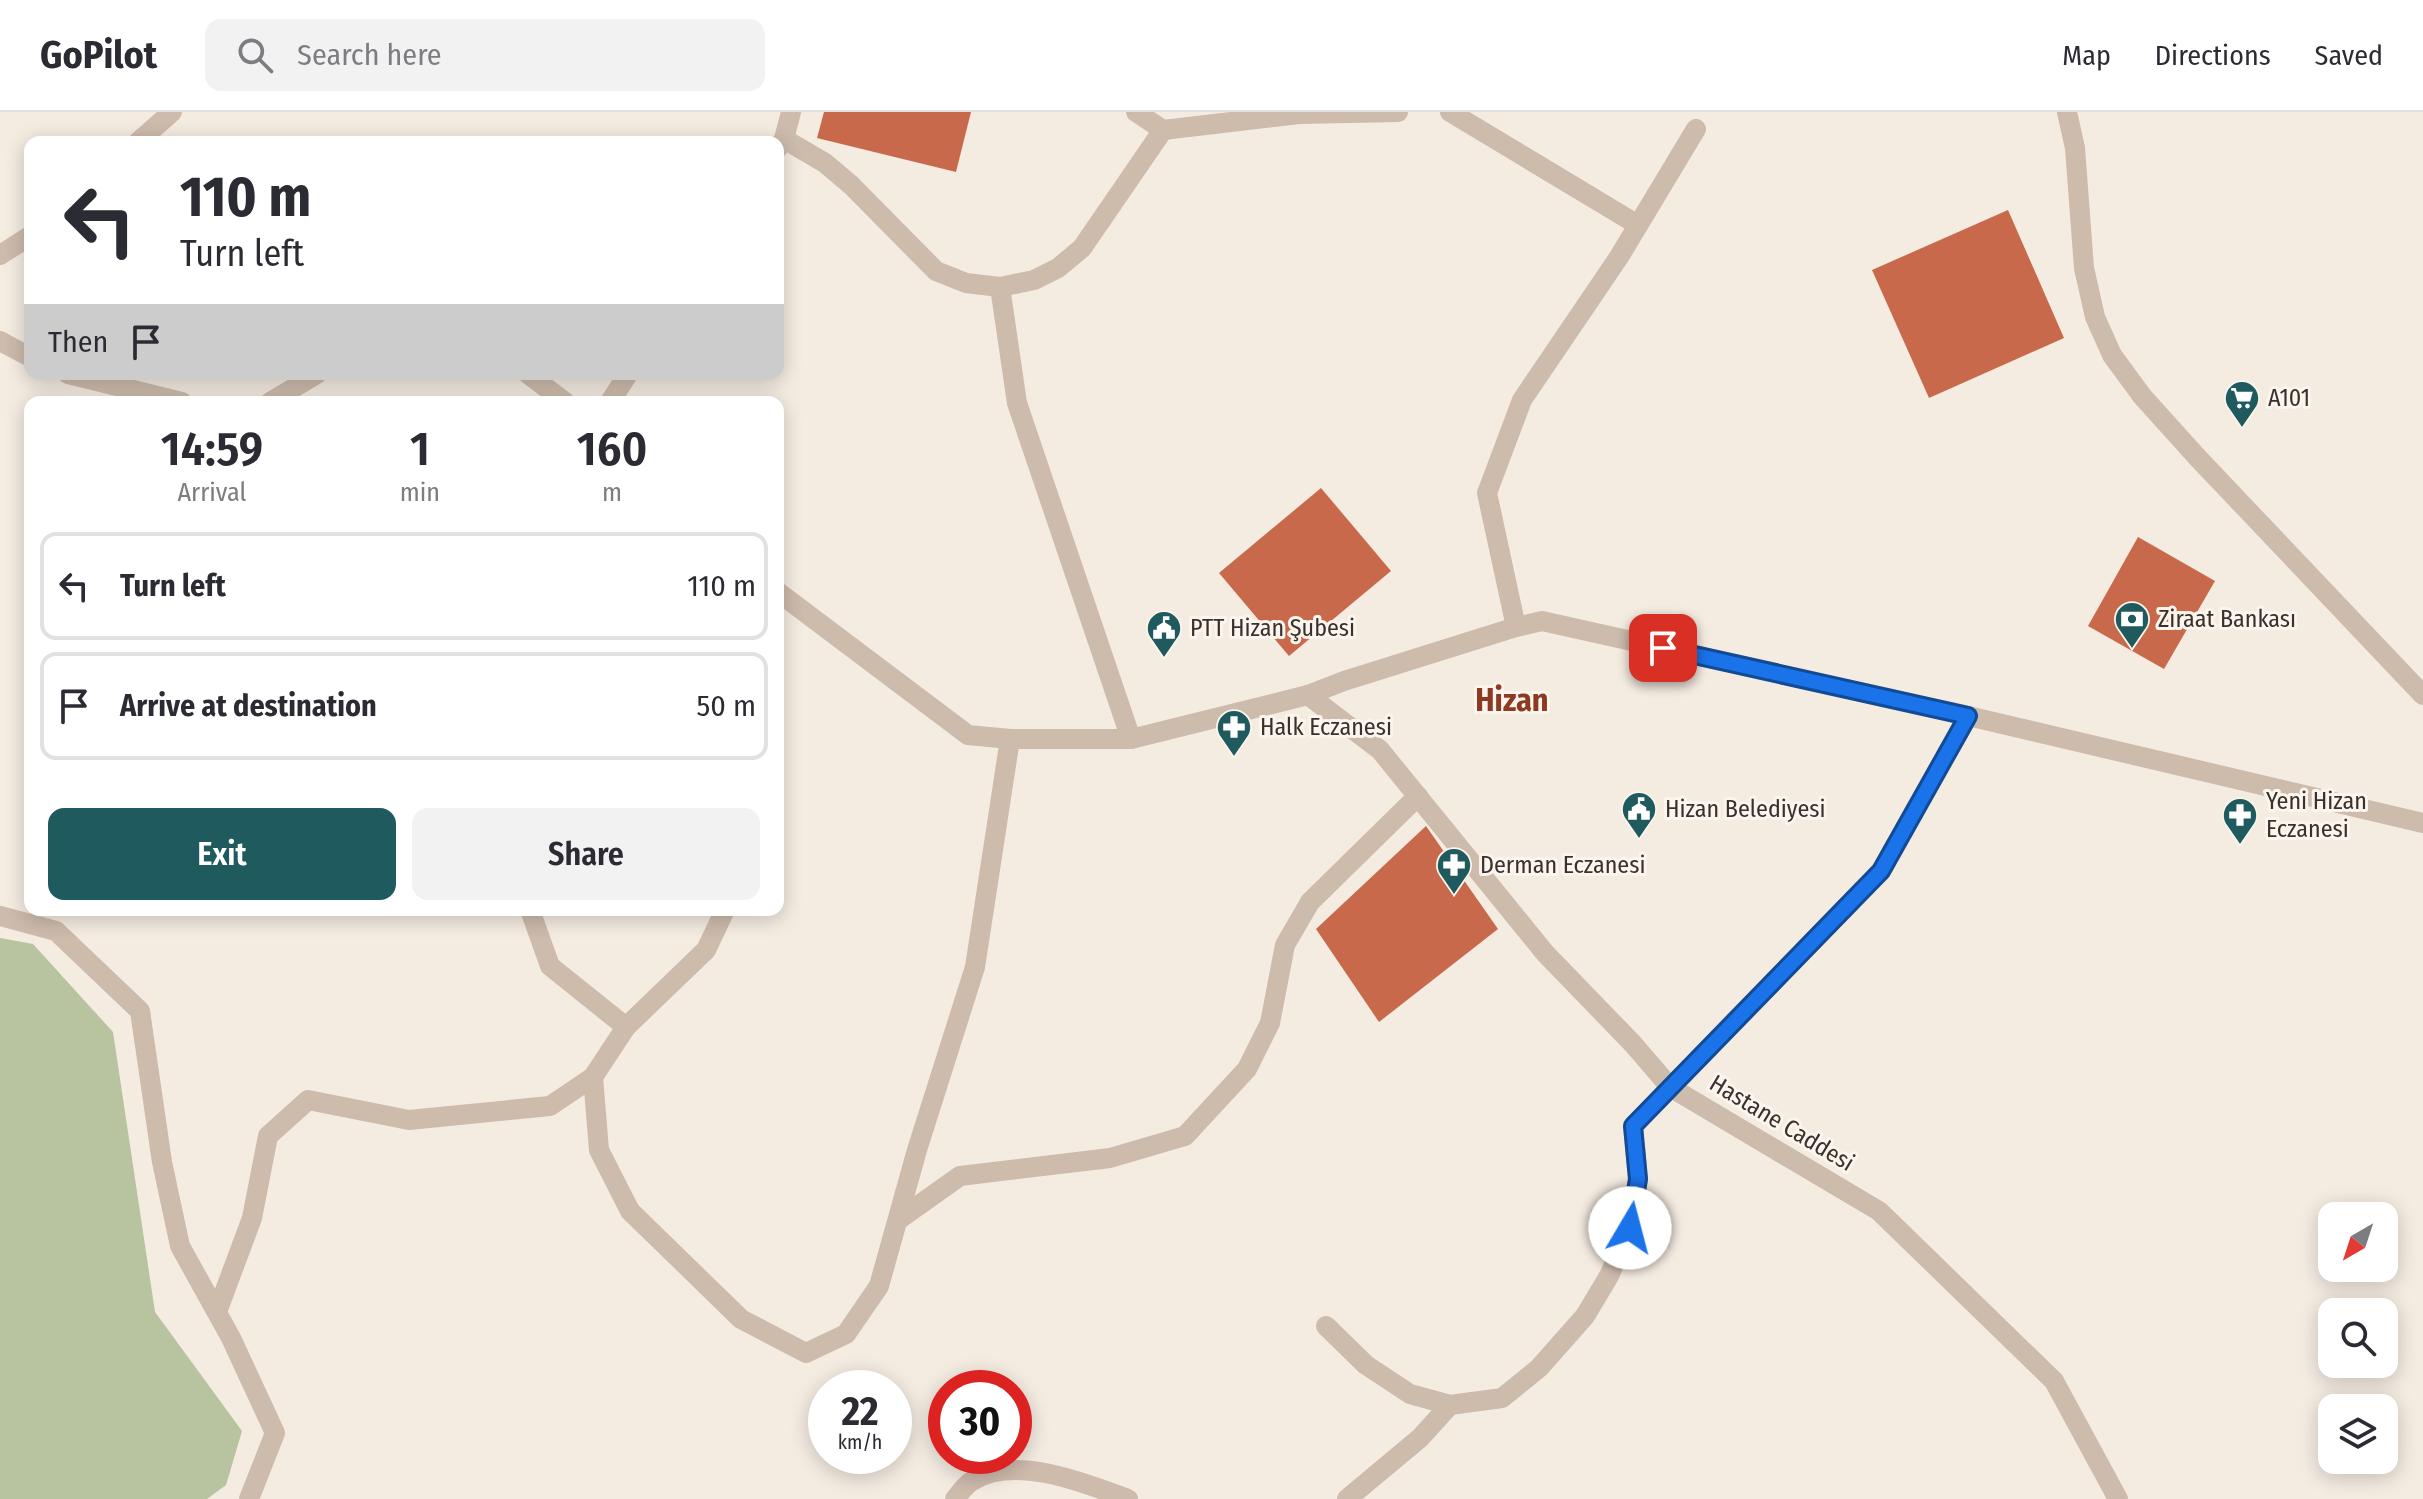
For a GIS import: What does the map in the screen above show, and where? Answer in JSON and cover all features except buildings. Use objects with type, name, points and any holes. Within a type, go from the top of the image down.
[{"type":"street","points":[[145,136],[172,112]]},
{"type":"street","points":[[783,136],[791,112]]},
{"type":"street","points":[[1136,112],[1163,130],[1299,114],[1398,112]]},
{"type":"street","points":[[1450,112],[1638,225]]},
{"type":"street","points":[[2067,112],[2075,148],[2084,268],[2095,317],[2112,355],[2142,396],[2197,457],[2423,695]]},
{"type":"street","points":[[1516,627],[1487,493],[1522,400],[1638,225],[1696,129]]},
{"type":"street","points":[[784,144],[825,163],[936,271],[966,283],[1000,287],[1034,280],[1058,268],[1082,248],[1163,130]]},
{"type":"street","points":[[0,255],[24,240]]},
{"type":"street","points":[[1000,287],[1017,403],[1131,739]]},
{"type":"street","points":[[0,341],[24,354]]},
{"type":"street","points":[[92,380],[158,396]]},
{"type":"street","points":[[280,396],[307,380]]},
{"type":"street","points":[[536,380],[557,396]]},
{"type":"street","points":[[784,597],[968,735],[1010,739],[1131,739],[1308,695],[1344,681],[1542,621],[1968,716],[2423,823]]},
{"type":"street","name":"Hastane Caddesi","points":[[1308,695],[1380,750],[1545,953],[1670,1087],[1879,1211],[2054,1381],[2118,1499]]},
{"type":"street","points":[[1326,1326],[1366,1365],[1410,1394],[1450,1405],[1502,1398],[1539,1368],[1585,1316],[1609,1276],[1630,1228],[1638,1179],[1633,1126],[1881,871],[1968,716]]},
{"type":"street","points":[[593,1077],[599,1150],[630,1211],[741,1319],[806,1353],[846,1334],[879,1286],[917,1150],[975,967],[1010,739]]},
{"type":"street","points":[[898,1220],[960,1176],[1110,1158],[1185,1136],[1247,1069],[1270,1023],[1285,945],[1310,902],[1418,796]]},
{"type":"street","points":[[0,916],[56,931],[140,1011],[162,1162],[180,1246],[217,1312],[275,1433],[249,1499]]},
{"type":"street","points":[[532,916],[550,966],[626,1027]]},
{"type":"street","points":[[217,1312],[252,1218],[268,1136],[308,1100],[409,1120],[550,1106],[593,1077],[626,1027],[706,950],[722,916]]},
{"type":"street","points":[[1347,1499],[1420,1438],[1450,1405]]},
{"type":"street","points":[[955,1499],[969,1482],[992,1471],[1017,1470],[1047,1473],[1128,1499]]},
{"type":"green space","points":[[0,938],[33,944],[113,1032],[155,1312],[242,1431],[226,1485],[207,1499],[0,1499]]},
{"type":"place","name":"A101","points":[[2242,429]]},
{"type":"place","name":"Ziraat Bankası","points":[[2132,650]]},
{"type":"place","name":"PTT Hizan Şubesi","points":[[1164,659]]},
{"type":"place","name":"Halk Eczanesi","points":[[1234,758]]},
{"type":"place","name":"Hizan Belediyesi","points":[[1639,840]]},
{"type":"place","name":"Yeni Hizan Eczanesi","points":[[2240,846]]},
{"type":"place","name":"Derman Eczanesi","points":[[1454,896]]},
{"type":"district","name":"Hizan","points":[[1512,700]]},
{"type":"route","points":[[1630,1228],[1638,1179],[1633,1126],[1881,871],[1968,716],[1663,648]]}]
